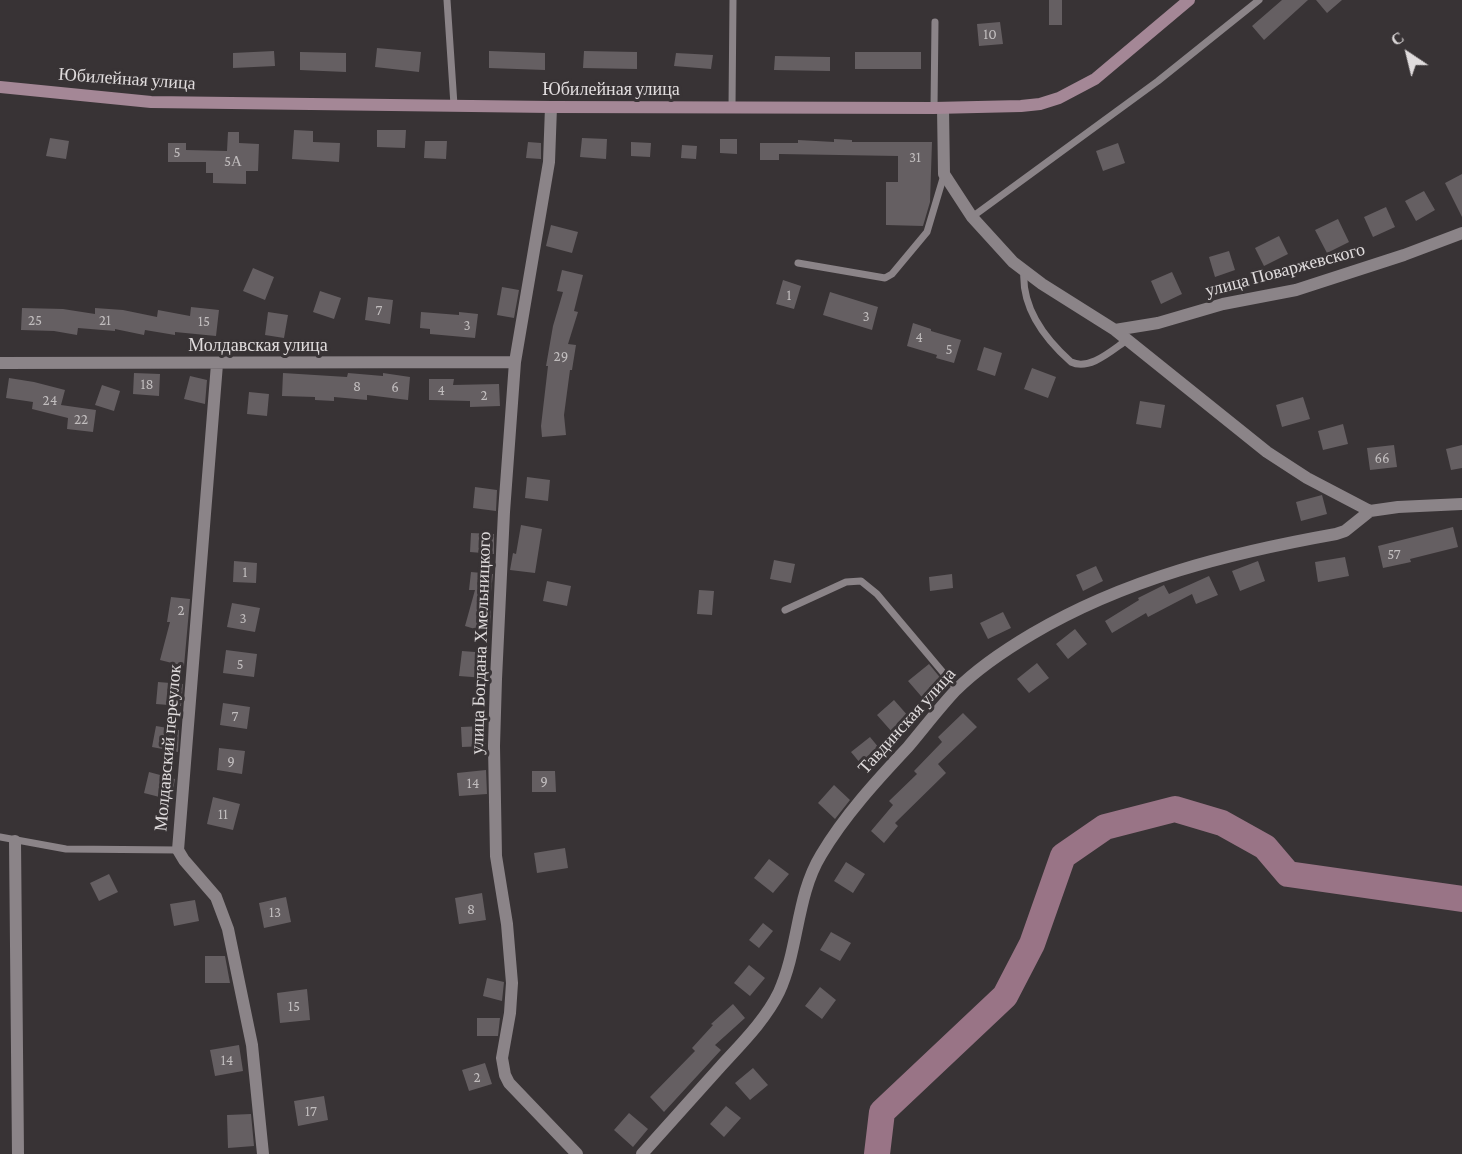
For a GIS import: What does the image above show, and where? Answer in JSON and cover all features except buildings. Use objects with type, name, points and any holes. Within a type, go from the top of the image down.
[{"type":"street","name":"Юбилейная улица","points":[[0,87],[151,102],[551,107],[938,108],[1021,106],[1040,104],[1077,90],[1113,65],[1189,0]]},
{"type":"street","name":"улица Богдана Хмельницкого","points":[[551,107],[549,162],[515,362],[504,512],[494,746],[496,856],[507,924],[512,983],[510,1013],[502,1058],[505,1075],[509,1083],[577,1154]]},
{"type":"street","points":[[938,108],[944,174],[972,217],[1024,270],[1114,330],[1267,452],[1307,478],[1370,511],[1398,507],[1462,504]]},
{"type":"street","name":"улица Поваржевского","points":[[1114,330],[1158,323],[1222,304],[1296,290],[1404,255],[1462,233]]},
{"type":"street","name":"Молдавская улица","points":[[0,363],[515,362]]},
{"type":"street","name":"Молдавский переулок","points":[[217,363],[178,850],[216,897],[228,929],[252,1045],[262,1154]]},
{"type":"street","name":"Тавдинская улица","points":[[642,1154],[744,1041],[767,1012],[779,992],[786,972],[804,896],[820,856],[881,776],[957,689],[1011,647],[1052,622],[1104,596],[1184,567],[1346,531],[1370,511]]},
{"type":"street","points":[[15,841],[18,1154]]},
{"type":"lane","points":[[447,0],[454,105]]},
{"type":"lane","points":[[732,107],[733,0]]},
{"type":"lane","points":[[972,217],[1158,81],[1259,0]]},
{"type":"lane","points":[[935,22],[938,108]]},
{"type":"lane","points":[[798,263],[885,278],[892,274],[927,232],[944,174]]},
{"type":"lane","points":[[1024,270],[1024,294],[1034,317],[1044,333],[1071,362],[1078,365],[1088,364],[1127,340]]},
{"type":"lane","points":[[785,610],[846,582],[861,581],[877,594],[957,689]]},
{"type":"lane","points":[[0,837],[66,849],[178,850]]},
{"type":"waterway","points":[[877,1154],[882,1112],[1005,996],[1032,944],[1063,856],[1105,827],[1175,809],[1222,823],[1265,847],[1288,874],[1462,899]]}]
